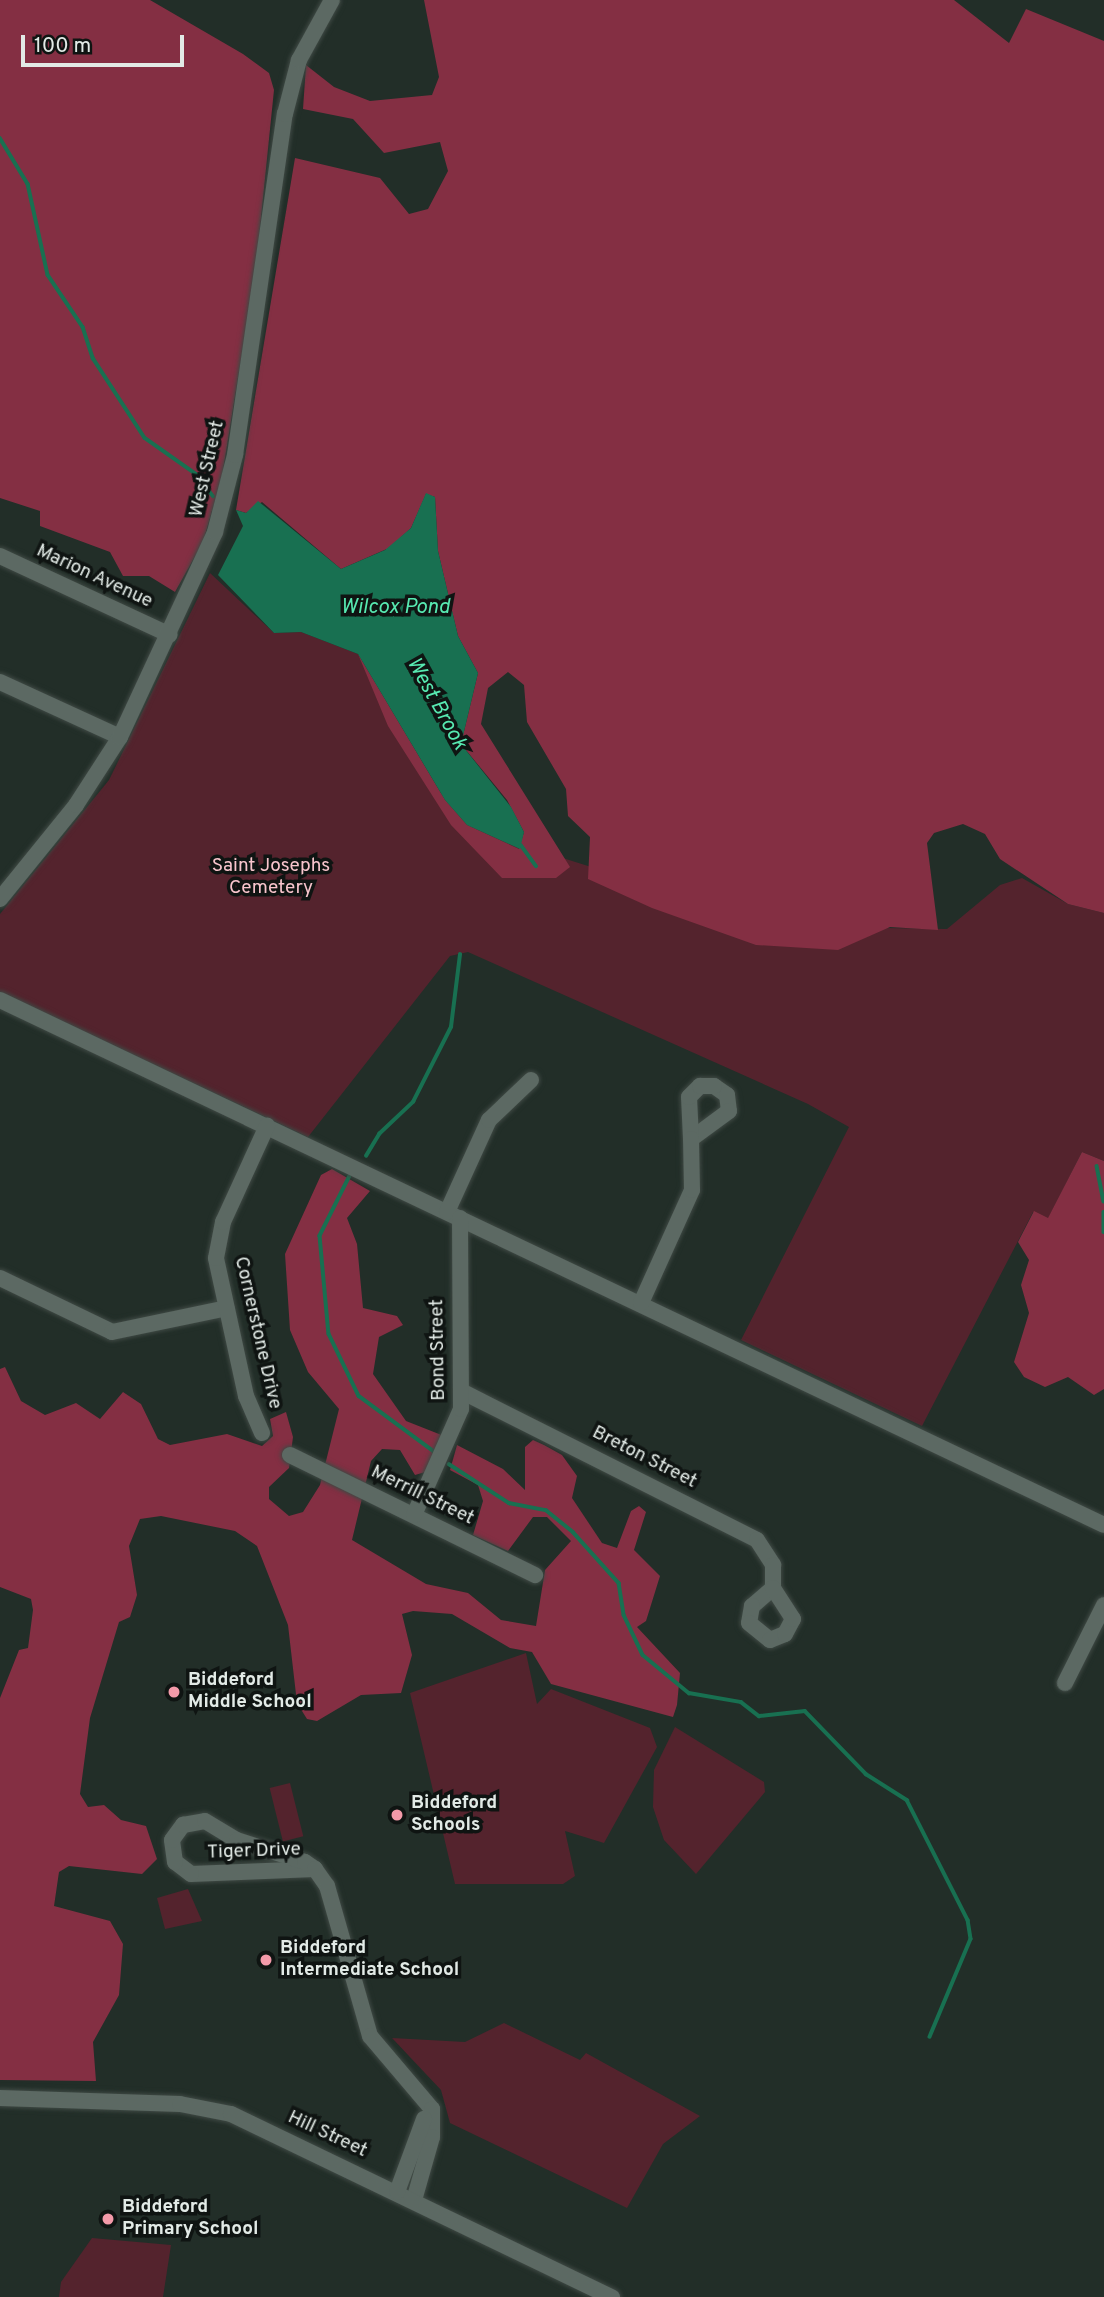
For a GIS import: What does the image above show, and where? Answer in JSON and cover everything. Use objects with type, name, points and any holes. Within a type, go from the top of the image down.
[{"type":"street","name":"West Street","points":[[0,899],[76,806],[120,737],[170,635],[226,496],[285,114],[299,60],[332,0]]},
{"type":"street","name":"Marion Avenue","points":[[0,556],[170,635]]},
{"type":"street","points":[[0,682],[120,737]]},
{"type":"street","points":[[1,1000],[1104,1525]]},
{"type":"street","points":[[454,1215],[489,1120],[531,1080]]},
{"type":"street","name":"Cornerstone Drive","points":[[262,1433],[249,1407],[226,1308],[217,1241],[267,1126]]},
{"type":"street","points":[[640,1303],[692,1190],[691,1139]]},
{"type":"street","name":"Bond Street","points":[[414,1515],[452,1436],[463,1392],[454,1215]]},
{"type":"street","points":[[0,1278],[112,1332],[226,1308]]},
{"type":"street","name":"Breton Street","points":[[463,1392],[757,1540],[773,1565],[773,1588]]},
{"type":"street","name":"Merrill Street","points":[[290,1455],[536,1575]]},
{"type":"street","points":[[1065,1683],[1104,1605]]},
{"type":"street","name":"Tiger Drive","points":[[315,1869],[191,1874],[175,1862],[172,1840],[183,1825],[205,1821],[315,1869],[336,1902],[370,2036],[416,2086],[434,2122],[414,2200]]},
{"type":"street","points":[[397,2192],[423,2128],[416,2086]]},
{"type":"street","name":"Hill Street","points":[[0,2098],[203,2108],[249,2121],[612,2297]]},
{"type":"green space","name":"Saint Josephs Cemetery","points":[[210,573],[274,633],[301,632],[358,654],[440,793],[550,854],[623,877],[882,928],[947,929],[1000,885],[1022,878],[1068,904],[1104,913],[1104,1161],[1082,1152],[1048,1219],[1033,1212],[922,1426],[741,1340],[849,1127],[808,1104],[468,952],[450,956],[308,1137],[0,992],[0,914],[109,780]]},
{"type":"green space","points":[[526,1653],[537,1704],[551,1689],[650,1728],[657,1747],[604,1843],[565,1831],[575,1876],[563,1884],[455,1884],[410,1693]]},
{"type":"green space","points":[[675,1727],[764,1782],[765,1792],[696,1874],[664,1840],[653,1807],[654,1770]]},
{"type":"green space","points":[[290,1783],[303,1836],[283,1841],[270,1788]]},
{"type":"green space","points":[[188,1889],[202,1921],[165,1929],[157,1898]]},
{"type":"green space","points":[[504,2023],[580,2060],[586,2053],[700,2116],[663,2144],[627,2208],[450,2123],[441,2090],[392,2038],[465,2042]]},
{"type":"green space","points":[[92,2238],[171,2245],[163,2297],[59,2297],[61,2282]]},
{"type":"shaded area","points":[[0,0],[150,0],[243,54],[269,73],[274,90],[256,267],[222,476],[203,542],[175,592],[149,576],[123,576],[110,552],[40,526],[40,511],[0,498]]},
{"type":"shaded area","points":[[424,0],[954,0],[1009,43],[1026,9],[1104,41],[1104,913],[1068,904],[1000,859],[985,834],[963,824],[934,833],[927,843],[938,930],[890,927],[838,950],[756,945],[652,908],[588,879],[590,837],[568,816],[566,789],[527,722],[524,685],[508,672],[488,688],[481,724],[570,867],[556,878],[502,878],[451,825],[388,726],[358,654],[445,800],[467,825],[519,849],[524,832],[507,800],[461,744],[478,673],[458,636],[438,551],[435,497],[426,494],[411,528],[389,548],[341,569],[262,502],[246,513],[236,510],[295,158],[380,178],[409,214],[428,209],[448,171],[440,142],[384,153],[353,119],[303,109],[306,65],[334,87],[370,101],[432,95],[439,77]]},
{"type":"shaded area","points":[[1082,1152],[1104,1161],[1104,1389],[1094,1395],[1068,1377],[1045,1387],[1024,1377],[1014,1362],[1029,1313],[1021,1285],[1029,1260],[1018,1242],[1034,1211],[1048,1218]]},
{"type":"shaded area","points":[[332,1169],[370,1191],[347,1218],[357,1244],[363,1308],[397,1316],[403,1325],[379,1337],[373,1374],[406,1421],[444,1436],[429,1471],[415,1475],[400,1450],[382,1449],[371,1461],[352,1540],[426,1584],[468,1593],[501,1620],[536,1626],[545,1570],[571,1541],[547,1517],[533,1517],[508,1551],[473,1535],[483,1501],[478,1485],[450,1470],[457,1445],[503,1469],[525,1490],[525,1447],[533,1440],[544,1445],[562,1455],[577,1476],[572,1498],[602,1543],[617,1548],[631,1511],[639,1506],[646,1512],[634,1550],[660,1576],[646,1621],[637,1627],[680,1673],[673,1717],[551,1684],[532,1652],[510,1648],[452,1614],[413,1611],[402,1614],[412,1655],[401,1693],[361,1695],[317,1721],[307,1719],[297,1703],[288,1625],[257,1546],[235,1531],[161,1516],[140,1519],[129,1546],[137,1595],[130,1617],[119,1622],[90,1718],[80,1794],[88,1807],[104,1805],[121,1820],[146,1826],[157,1859],[142,1874],[69,1866],[59,1872],[54,1906],[110,1921],[123,1944],[119,1995],[93,2042],[96,2081],[0,2080],[0,1698],[19,1650],[28,1648],[33,1610],[31,1599],[0,1587],[0,1369],[5,1367],[21,1401],[45,1415],[76,1403],[100,1419],[123,1392],[141,1404],[158,1439],[170,1445],[227,1434],[262,1446],[273,1436],[270,1419],[286,1412],[293,1437],[289,1468],[269,1487],[269,1499],[289,1516],[303,1512],[320,1485],[339,1409],[308,1372],[290,1330],[285,1254],[321,1175]]},
{"type":"water","name":"Wilcox Pond","points":[[426,493],[435,497],[438,551],[458,636],[478,673],[461,744],[511,807],[524,832],[520,849],[467,825],[445,800],[358,654],[301,632],[274,633],[218,575],[243,526],[236,510],[246,513],[258,501],[341,569],[385,550],[411,528]]},
{"type":"waterway","name":"West Brook","points":[[0,138],[28,184],[48,275],[83,327],[93,358],[145,438],[196,474],[213,496]]},
{"type":"waterway","name":"West Brook","points":[[521,845],[536,866]]},
{"type":"waterway","points":[[366,1156],[379,1134],[413,1102],[451,1027],[460,955]]},
{"type":"waterway","name":"West Brook","points":[[1097,1166],[1104,1201]]},
{"type":"waterway","points":[[350,1176],[320,1236],[329,1334],[359,1396],[435,1452]]},
{"type":"waterway","name":"West Brook","points":[[1104,1212],[1104,1232]]},
{"type":"waterway","points":[[449,1464],[509,1503],[546,1510],[573,1532],[619,1583],[624,1615],[643,1655],[689,1693],[741,1702],[759,1716],[805,1711],[866,1774],[907,1800],[968,1920],[971,1939],[930,2037]]},
{"type":"place","name":"Biddeford Middle School","points":[[174,1692]]},
{"type":"place","name":"Biddeford Schools","points":[[397,1815]]},
{"type":"place","name":"Biddeford Intermediate School","points":[[266,1960]]},
{"type":"place","name":"Biddeford Primary School","points":[[108,2219]]}]
